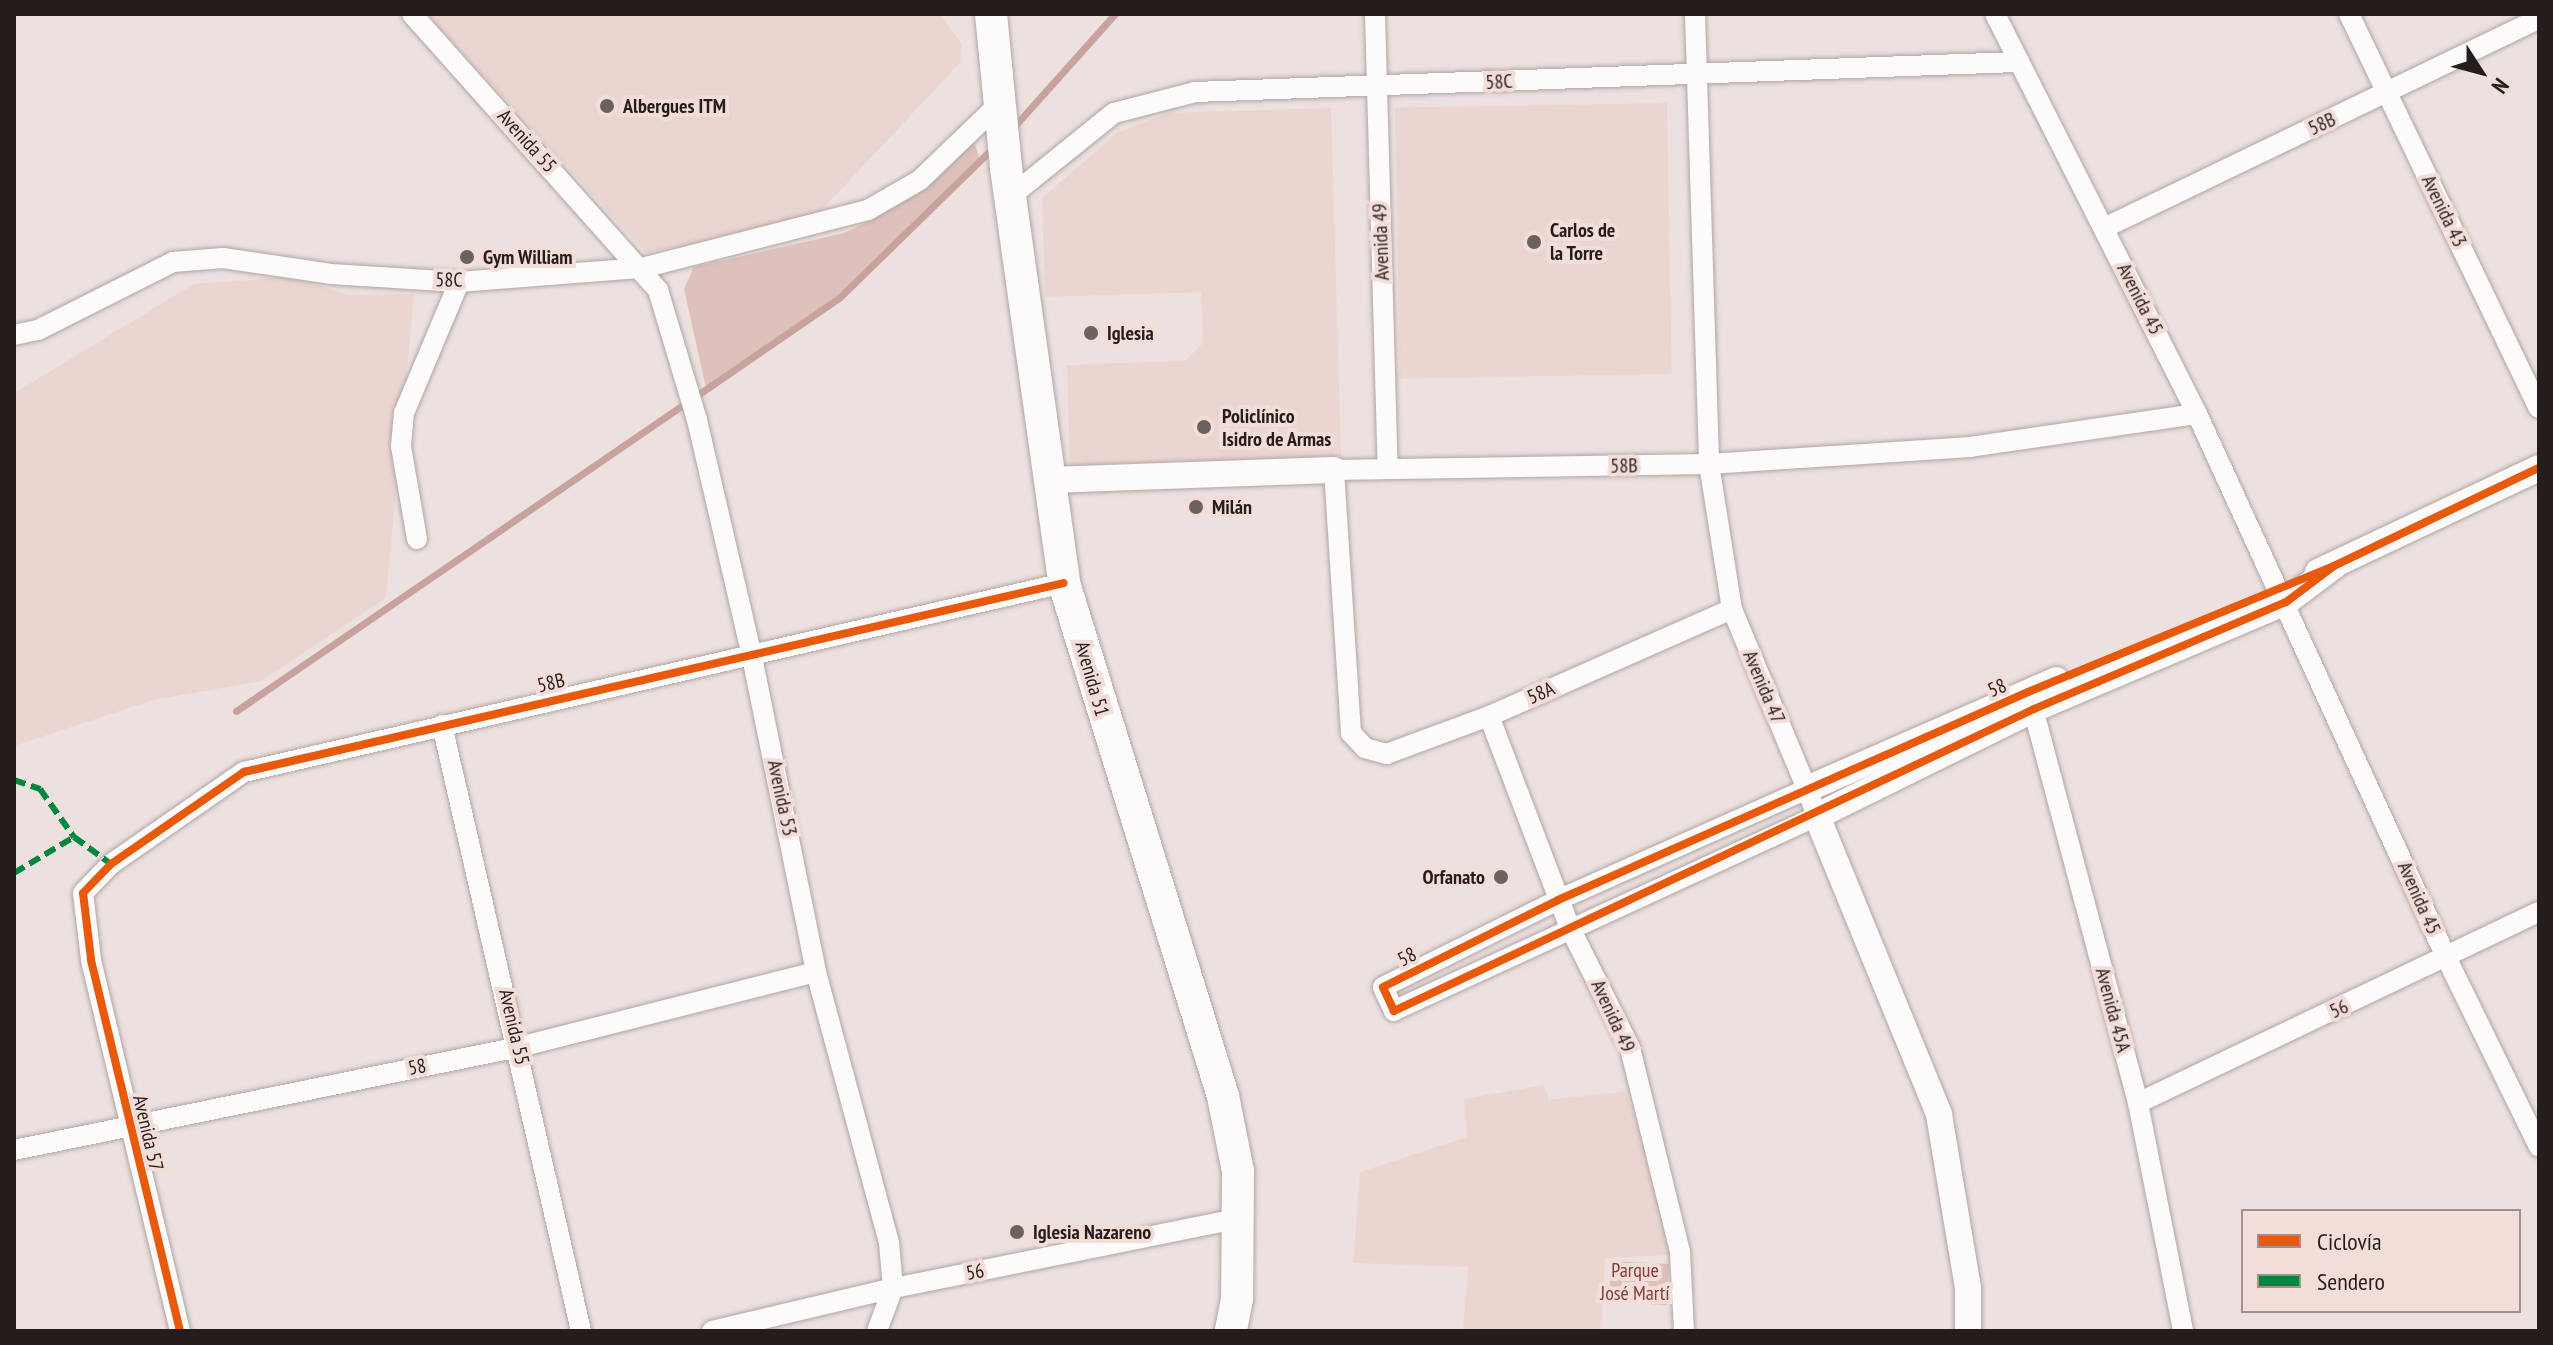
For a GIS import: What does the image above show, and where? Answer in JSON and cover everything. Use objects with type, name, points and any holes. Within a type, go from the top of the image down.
[{"type":"main road","name":"Avenida 51","points":[[991,14],[1008,182],[1064,583],[1223,1096],[1238,1171],[1240,1218],[1231,1331]]},
{"type":"street","name":"Avenida 55","points":[[412,14],[642,268]]},
{"type":"street","name":"Avenida 49","points":[[1375,14],[1388,469]]},
{"type":"street","name":"Avenida 47","points":[[1695,14],[1709,464],[1732,609],[1939,1114],[1968,1288],[1968,1331]]},
{"type":"street","name":"Avenida 45","points":[[1995,14],[2197,414],[2447,959],[2539,1147]]},
{"type":"street","name":"Avenida 43","points":[[2349,14],[2539,408]]},
{"type":"street","name":"58B","points":[[2104,228],[2539,19]]},
{"type":"street","name":"58C","points":[[1008,182],[1114,113],[1195,92],[1377,88],[1697,71],[2019,62]]},
{"type":"street","name":"58C","points":[[14,335],[38,330],[173,262],[223,258],[331,274],[459,282],[642,268],[868,210],[920,180],[999,104]]},
{"type":"street","name":"Avenida 53","points":[[642,268],[658,290],[697,420],[751,652],[816,972],[889,1243],[893,1288],[877,1331]]},
{"type":"street","points":[[417,539],[401,446],[404,413],[459,282]]},
{"type":"street","name":"58B","points":[[1049,480],[1334,470],[1709,464],[1970,447],[2197,414]]},
{"type":"street","name":"58","points":[[2031,700],[1817,816],[1394,1011],[1383,987],[1558,900],[1807,789],[2031,700],[2282,594],[2539,468]]},
{"type":"street","name":"58A","points":[[1334,470],[1351,733],[1365,748],[1387,754],[1489,716],[1732,609]]},
{"type":"street","name":"58B","points":[[83,893],[111,864],[244,772],[751,652],[1064,583]]},
{"type":"street","name":"Avenida 45A","points":[[2031,700],[2138,1103],[2183,1331]]},
{"type":"street","name":"Avenida 49","points":[[1489,716],[1558,900],[1630,1048],[1680,1252],[1684,1331]]},
{"type":"street","name":"Avenida 55","points":[[442,725],[519,1047],[581,1331]]},
{"type":"street","name":"Avenida 57","points":[[83,893],[91,959],[180,1331]]},
{"type":"street","name":"56","points":[[2138,1103],[2447,959],[2539,912]]},
{"type":"street","name":"58","points":[[14,1150],[519,1047],[816,972]]},
{"type":"street","name":"56","points":[[712,1331],[893,1288],[1240,1218]]},
{"type":"shaded area","points":[[427,14],[940,14],[962,44],[960,63],[816,216],[646,253]]},
{"type":"shaded area","name":"Carlos de la Torre","points":[[1667,103],[1672,374],[1400,379],[1395,108]]},
{"type":"shaded area","points":[[1331,108],[1341,456],[1070,465],[1067,365],[1185,361],[1203,343],[1201,292],[1045,297],[1042,198],[1117,133],[1167,113]]},
{"type":"shaded area","points":[[289,277],[350,295],[414,294],[386,598],[261,681],[153,700],[14,746],[14,393],[194,284]]},
{"type":"shaded area","points":[[1544,1085],[1549,1100],[1626,1091],[1656,1189],[1671,1255],[1605,1258],[1601,1331],[1463,1331],[1468,1267],[1353,1263],[1360,1172],[1467,1137],[1464,1099]]},
{"type":"green space","points":[[973,137],[980,160],[839,298],[707,393],[684,289],[694,267],[844,233],[917,193]]},
{"type":"green space","name":"Parque José Martí","points":[[1611,1261],[1669,1264],[1667,1305],[1609,1302]]},
{"type":"waterway","points":[[1012,129],[1115,14]]},
{"type":"waterway","points":[[236,711],[839,298],[995,146]]},
{"type":"marked path","points":[[14,780],[40,789],[74,837],[111,864]]},
{"type":"marked path","points":[[14,873],[74,837]]},
{"type":"cycle path","points":[[2334,566],[2286,602],[2034,709],[1394,1011],[1383,987],[1558,900],[2028,692],[2334,566],[2539,468]]},
{"type":"cycle path","points":[[180,1331],[91,959],[83,893],[111,864],[244,772],[1064,583]]},
{"type":"place","name":"Albergues ITM","points":[[607,106]]},
{"type":"place","name":"Carlos de la Torre","points":[[1534,242]]},
{"type":"place","name":"Gym William","points":[[467,257]]},
{"type":"place","name":"Iglesia","points":[[1091,333]]},
{"type":"place","name":"Policlínico Isidro de Armas","points":[[1204,427]]},
{"type":"place","name":"Milán","points":[[1196,507]]},
{"type":"place","name":"Orfanato","points":[[1501,877]]},
{"type":"place","name":"Iglesia Nazareno","points":[[1017,1232]]}]
